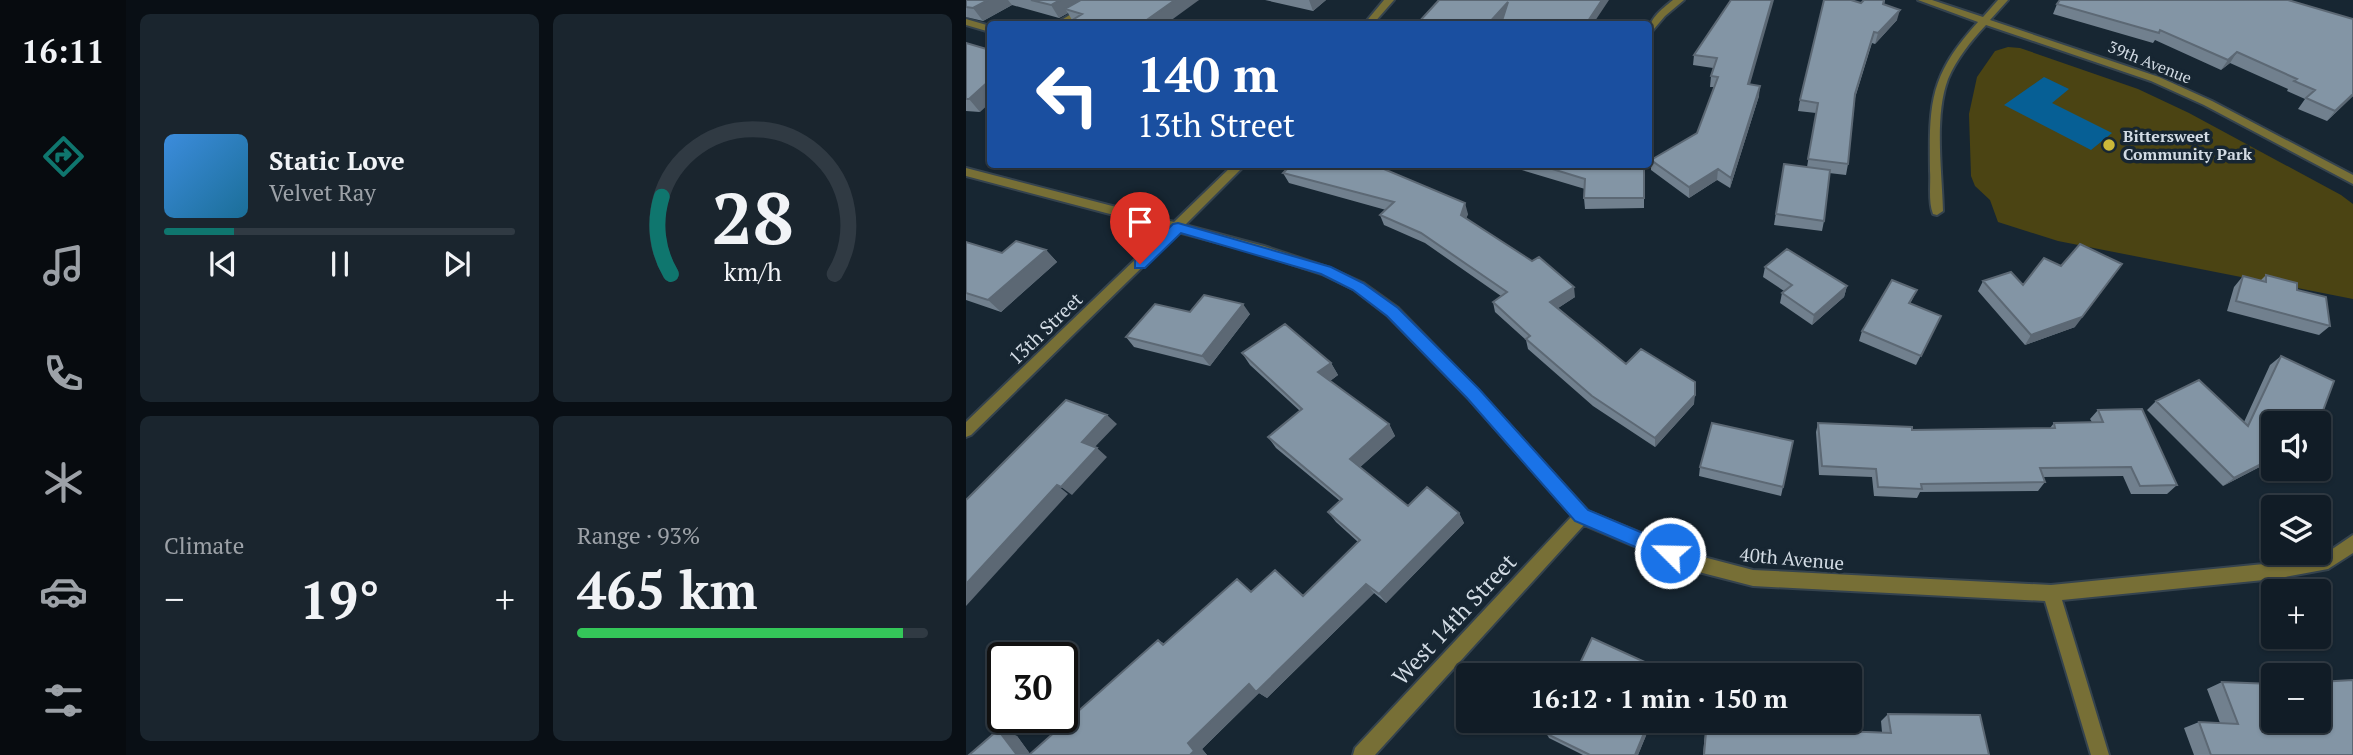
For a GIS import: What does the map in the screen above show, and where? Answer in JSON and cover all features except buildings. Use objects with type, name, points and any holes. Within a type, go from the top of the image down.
[{"type":"street","points":[[1065,21],[1100,0]]},
{"type":"street","points":[[1371,21],[1389,0]]},
{"type":"street","points":[[1652,28],[1662,14],[1679,0]]},
{"type":"street","name":"39th Avenue","points":[[1923,0],[2155,79],[2208,103],[2353,180]]},
{"type":"street","points":[[1937,211],[1938,105],[1941,83],[1956,56],[2003,0]]},
{"type":"street","points":[[966,22],[987,28]]},
{"type":"street","name":"13th Street","points":[[966,431],[1237,168]]},
{"type":"street","name":"40th Avenue","points":[[966,172],[1178,228],[1326,271],[1358,286],[1393,312],[1473,394],[1582,516],[1691,562],[1753,578],[2051,593],[2274,571],[2328,561],[2353,544]]},
{"type":"street","name":"West 14th Street","points":[[1362,755],[1582,516]]},
{"type":"street","points":[[2051,593],[2100,755]]},
{"type":"shaded area","name":"Bittersweet Community Park","points":[[2008,47],[2020,48],[2138,89],[2189,113],[2341,195],[2353,204],[2353,299],[2058,241],[1998,222],[1990,200],[1975,186],[1971,176],[1969,114],[1977,77],[1995,51]]},
{"type":"water","points":[[2044,77],[2069,89],[2052,103],[2112,133],[2091,150],[2004,105]]},
{"type":"place","name":"Bittersweet Community Park","points":[[2109,145]]},
{"type":"route","points":[[1140,264],[1178,228],[1260,249],[1326,271],[1358,286],[1393,312],[1473,394],[1582,516],[1670,553]]}]
